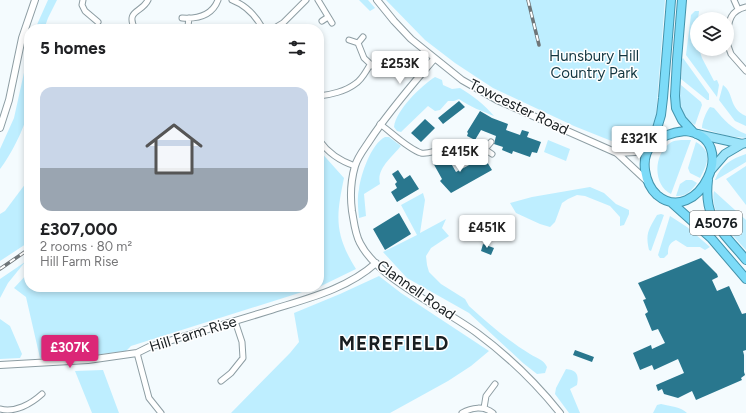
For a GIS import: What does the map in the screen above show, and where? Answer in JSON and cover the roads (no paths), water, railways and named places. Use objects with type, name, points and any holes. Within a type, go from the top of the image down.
[{"type":"highway","points":[[671,0],[661,115],[652,146],[646,159],[646,174],[647,181],[659,197],[672,203],[685,201],[695,195],[709,177],[713,161],[712,152],[707,143],[694,133],[678,114],[675,96],[682,0]]},
{"type":"highway","points":[[652,146],[660,139],[675,132],[694,133]]},
{"type":"highway","name":"A5076","points":[[709,177],[707,191],[708,204],[712,218],[721,232],[746,260]]},
{"type":"highway","name":"A5076","points":[[672,203],[711,238],[746,280]]},
{"type":"main road","points":[[694,133],[744,143]]},
{"type":"main road","points":[[712,169],[725,154],[744,143]]},
{"type":"street","points":[[27,24],[35,0]]},
{"type":"street","points":[[83,0],[82,5],[85,11],[98,22]]},
{"type":"street","points":[[133,24],[131,20],[132,16],[148,0]]},
{"type":"street","points":[[182,18],[202,17],[211,11],[218,0]]},
{"type":"street","points":[[232,0],[245,7],[253,14],[260,24]]},
{"type":"street","points":[[281,24],[306,0]]},
{"type":"street","points":[[318,0],[332,23]]},
{"type":"street","name":"Towcester Road","points":[[377,0],[407,35],[434,59],[462,80],[497,100],[617,153],[647,181]]},
{"type":"street","points":[[734,0],[738,9]]},
{"type":"street","points":[[734,13],[738,9],[746,7]]},
{"type":"street","points":[[322,21],[328,17]]},
{"type":"street","points":[[188,24],[189,18]]},
{"type":"street","points":[[0,128],[9,100],[24,32]]},
{"type":"street","points":[[358,43],[363,37]]},
{"type":"street","points":[[349,40],[358,43],[364,58],[379,72]]},
{"type":"street","points":[[733,56],[746,71]]},
{"type":"street","name":"Clannell Road","points":[[434,59],[380,124],[355,166],[352,181],[351,202],[354,224],[360,243],[368,255],[393,278],[478,333],[510,359],[538,387],[558,412]]},
{"type":"street","points":[[324,95],[345,90],[355,84],[363,76],[370,64]]},
{"type":"street","points":[[380,124],[407,145],[421,153],[428,153],[461,144],[471,144],[485,149],[492,154]]},
{"type":"street","points":[[485,149],[490,142]]},
{"type":"street","name":"Towcester Road","points":[[617,153],[635,152],[652,146]]},
{"type":"street","points":[[324,147],[344,163],[355,166]]},
{"type":"street","name":"Hill Farm Rise","points":[[324,292],[359,276],[376,263]]},
{"type":"street","name":"Hill Farm Rise","points":[[0,365],[88,360],[137,352],[324,292]]},
{"type":"street","points":[[221,381],[231,373],[243,358],[242,342],[235,321]]},
{"type":"street","points":[[137,352],[149,398],[161,413]]},
{"type":"street","points":[[484,408],[486,396],[495,384]]},
{"type":"street","points":[[0,409],[6,411],[18,410],[30,404],[42,394]]},
{"type":"street","points":[[462,413],[470,408],[484,408],[493,413]]},
{"type":"railway","points":[[528,0],[539,45]]},
{"type":"railway","points":[[0,269],[24,252]]},
{"type":"district","name":"MEREFIELD","points":[[394,343]]},
{"type":"park label","name":"Hunsbury Hill Country Park","points":[[594,64]]}]
